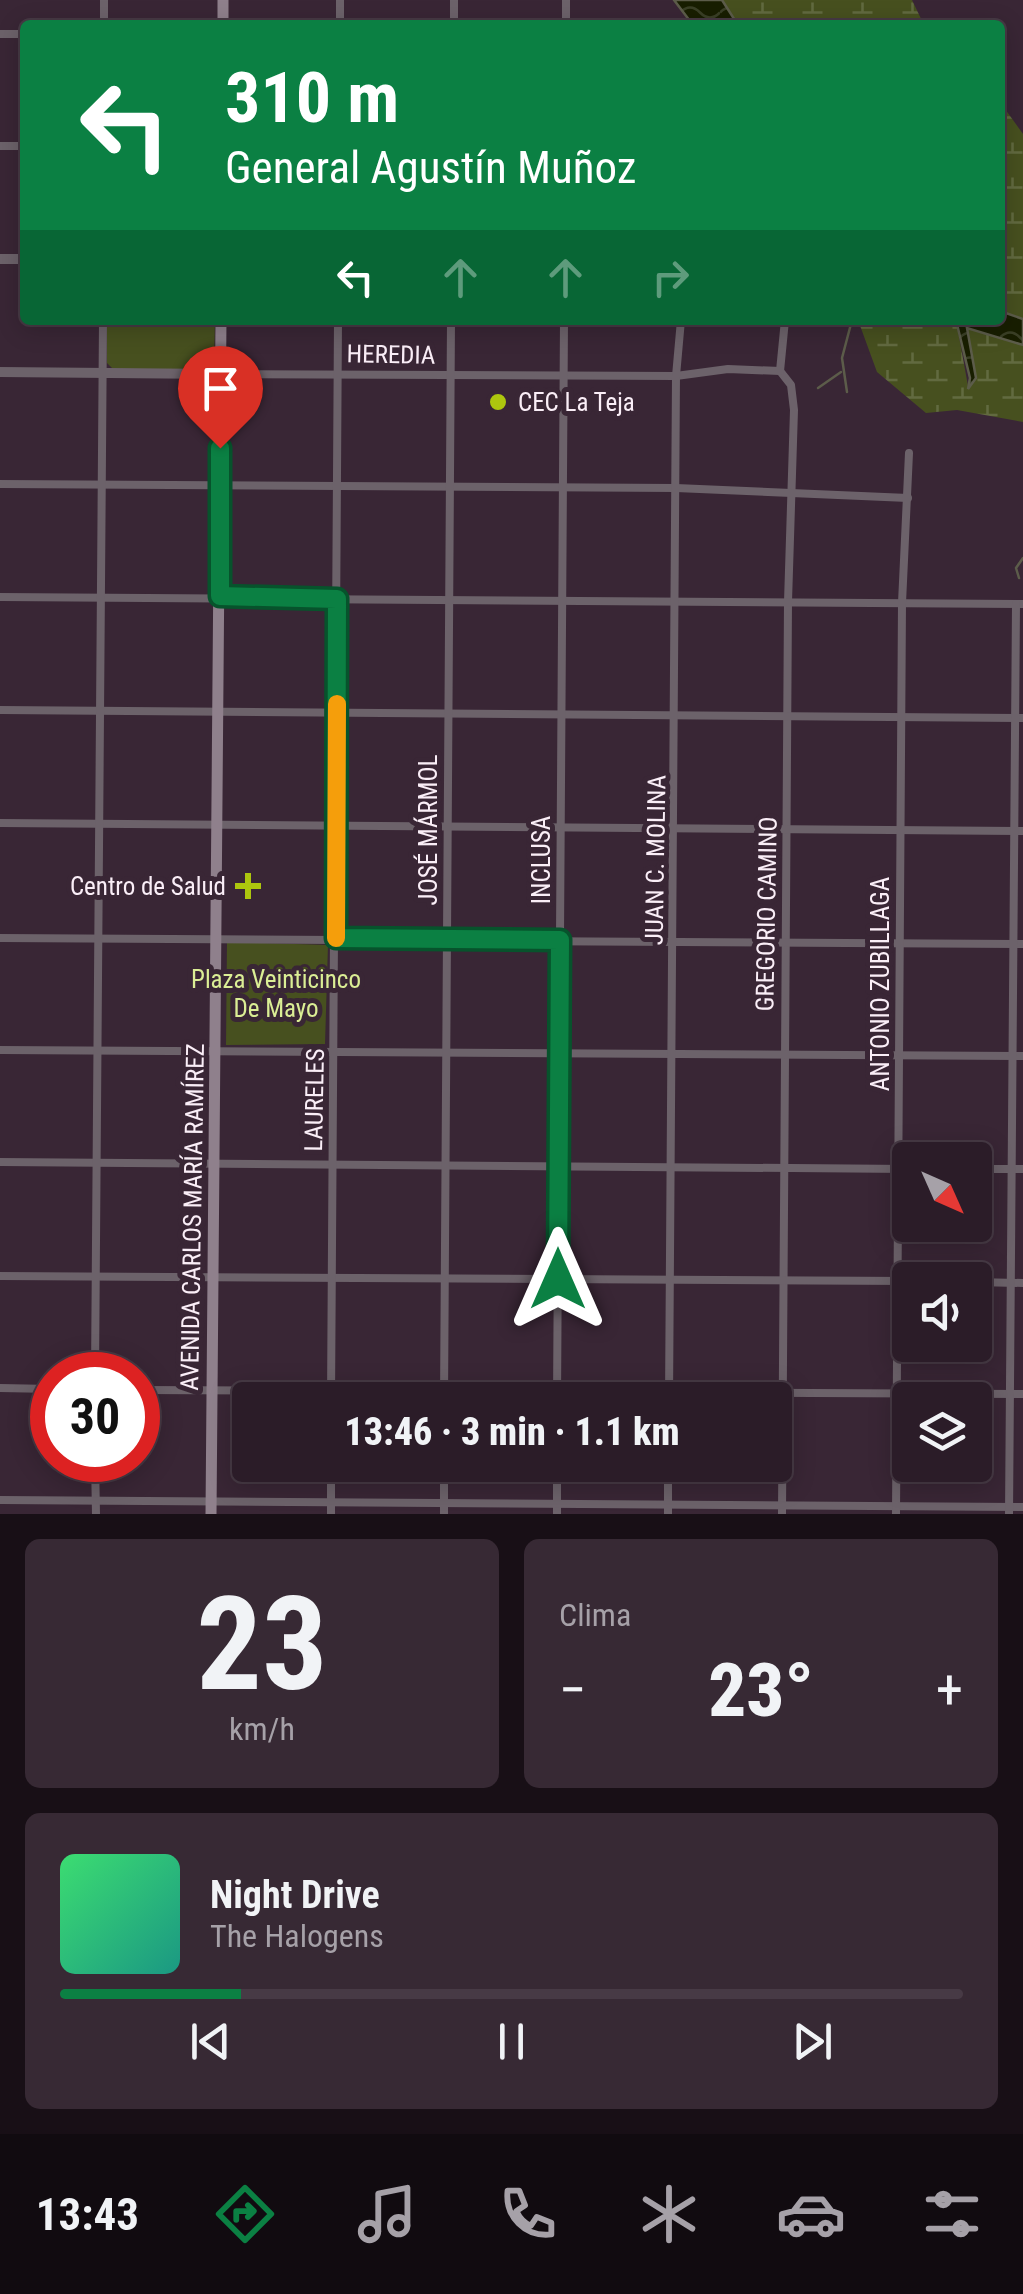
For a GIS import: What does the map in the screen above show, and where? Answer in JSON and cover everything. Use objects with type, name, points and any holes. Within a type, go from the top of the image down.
[{"type":"main road","name":"AVENIDA CARLOS MARÍA RAMÍREZ","points":[[212,1508],[221,325]]},
{"type":"street","points":[[96,1352],[103,325]]},
{"type":"street","name":"LAURELES","points":[[331,1382],[338,325]]},
{"type":"street","name":"JOSÉ MÁRMOL","points":[[444,1382],[452,325]]},
{"type":"street","name":"INCLUSA","points":[[557,1382],[564,325]]},
{"type":"street","name":"JUAN C. MOLINA","points":[[669,1382],[676,828],[676,376],[681,325]]},
{"type":"street","name":"GREGORIO CAMINO","points":[[785,325],[780,371],[792,384],[794,410],[788,602],[786,1382]]},
{"type":"street","name":"HEREDIA","points":[[0,372],[676,376],[728,369],[780,371]]},
{"type":"street","name":"ANTONIO ZUBILLAGA","points":[[904,1142],[899,1055],[900,832],[902,603],[909,453]]},
{"type":"street","points":[[0,484],[676,488],[908,498]]},
{"type":"street","points":[[0,597],[1019,604],[1019,831],[1012,944],[1018,1056],[1011,1169],[1009,1511]]},
{"type":"street","points":[[0,710],[676,712],[1019,718]]},
{"type":"street","points":[[0,824],[1019,831]]},
{"type":"street","points":[[0,938],[217,936],[1023,944]]},
{"type":"street","points":[[0,1050],[1018,1056]]},
{"type":"street","points":[[0,1162],[892,1169]]},
{"type":"street","points":[[992,1169],[1023,1170]]},
{"type":"street","points":[[0,1276],[892,1281]]},
{"type":"street","points":[[992,1282],[1023,1283]]},
{"type":"street","points":[[0,1388],[30,1389]]},
{"type":"street","points":[[160,1391],[232,1392]]},
{"type":"street","points":[[792,1394],[892,1394]]},
{"type":"street","points":[[992,1394],[1023,1394]]},
{"type":"street","points":[[96,1482],[96,1514]]},
{"type":"street","points":[[331,1482],[331,1510]]},
{"type":"street","points":[[444,1482],[444,1509]]},
{"type":"street","points":[[558,1482],[558,1509]]},
{"type":"street","points":[[668,1482],[668,1511]]},
{"type":"street","name":"GREGORIO CAMINO","points":[[782,1510],[783,1482]]},
{"type":"street","name":"ANTONIO ZUBILLAGA","points":[[896,1482],[896,1510]]},
{"type":"street","points":[[0,1500],[331,1510],[1009,1511],[1023,1507]]},
{"type":"green space","points":[[722,0],[912,0],[922,20],[735,20]]},
{"type":"green space","points":[[1005,109],[1023,134],[1023,319],[1005,313]]},
{"type":"green space","points":[[107,325],[215,325],[214,365],[208,369],[113,369],[107,363]]},
{"type":"green space","points":[[860,325],[957,325],[968,386],[976,378],[966,328],[973,326],[1023,345],[1023,422],[957,410],[926,413],[877,372]]},
{"type":"green space","name":"Plaza Veinticinco De Mayo","points":[[227,942],[328,945],[325,1044],[226,1045]]},
{"type":"water","points":[[674,0],[722,0],[735,20],[689,20]]},
{"type":"water","points":[[1005,313],[1023,319],[1023,345],[967,328],[976,378],[968,389],[970,378],[957,325],[1005,325]]},
{"type":"waterway","points":[[847,392],[842,358],[851,325]]},
{"type":"waterway","points":[[818,388],[841,372]]},
{"type":"waterway","points":[[1019,578],[1016,568],[1023,558]]},
{"type":"slow traffic","points":[[336,938],[337,704]]},
{"type":"place","name":"CEC La Teja","points":[[498,402]]},
{"type":"place","name":"Centro de Salud","points":[[248,886]]},
{"type":"route","points":[[220,448],[220,596],[337,599],[336,938],[560,940],[558,1279]]}]
